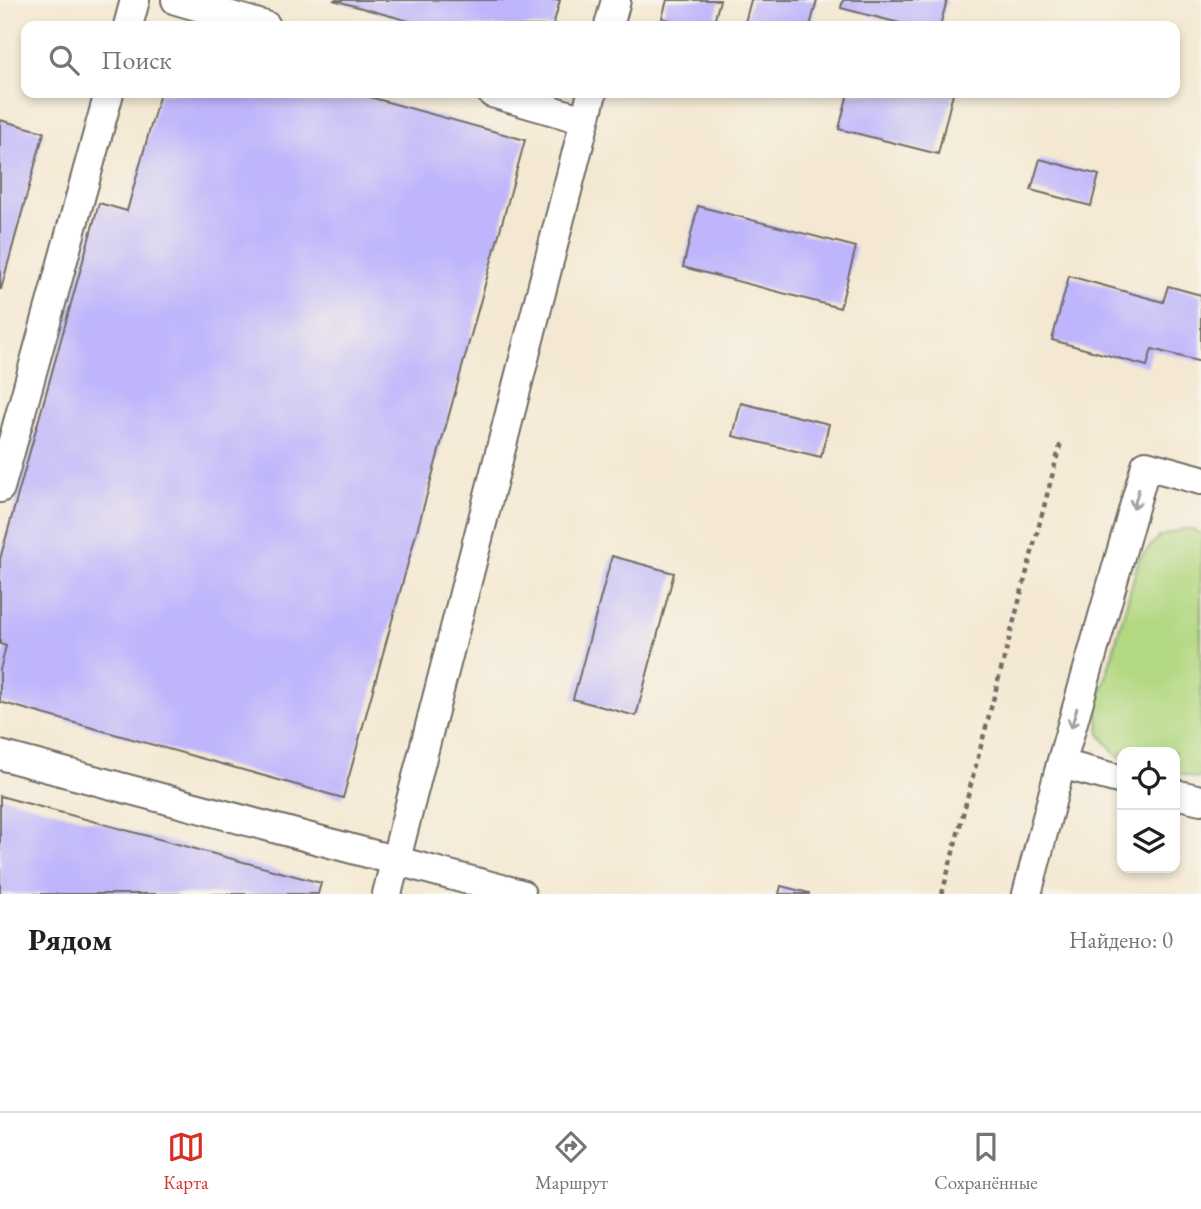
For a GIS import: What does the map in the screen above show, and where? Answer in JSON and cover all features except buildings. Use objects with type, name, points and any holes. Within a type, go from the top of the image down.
[{"type":"street","points":[[129,21],[135,0]]},
{"type":"street","points":[[176,0],[249,21]]},
{"type":"street","points":[[610,21],[616,0]]},
{"type":"street","points":[[0,488],[108,98]]},
{"type":"street","points":[[509,98],[585,120]]},
{"type":"street","points":[[387,894],[591,98]]},
{"type":"street","points":[[1027,894],[1146,465],[1201,480]]},
{"type":"street","points":[[0,755],[521,894]]},
{"type":"street","points":[[1061,764],[1117,779]]},
{"type":"street","points":[[1180,795],[1201,800]]},
{"type":"path","points":[[942,894],[1061,442]]},
{"type":"green space","points":[[1185,528],[1201,533],[1201,777],[1195,778],[1180,774],[1180,747],[1117,747],[1117,756],[1100,735],[1097,709],[1139,559],[1159,537]]}]
